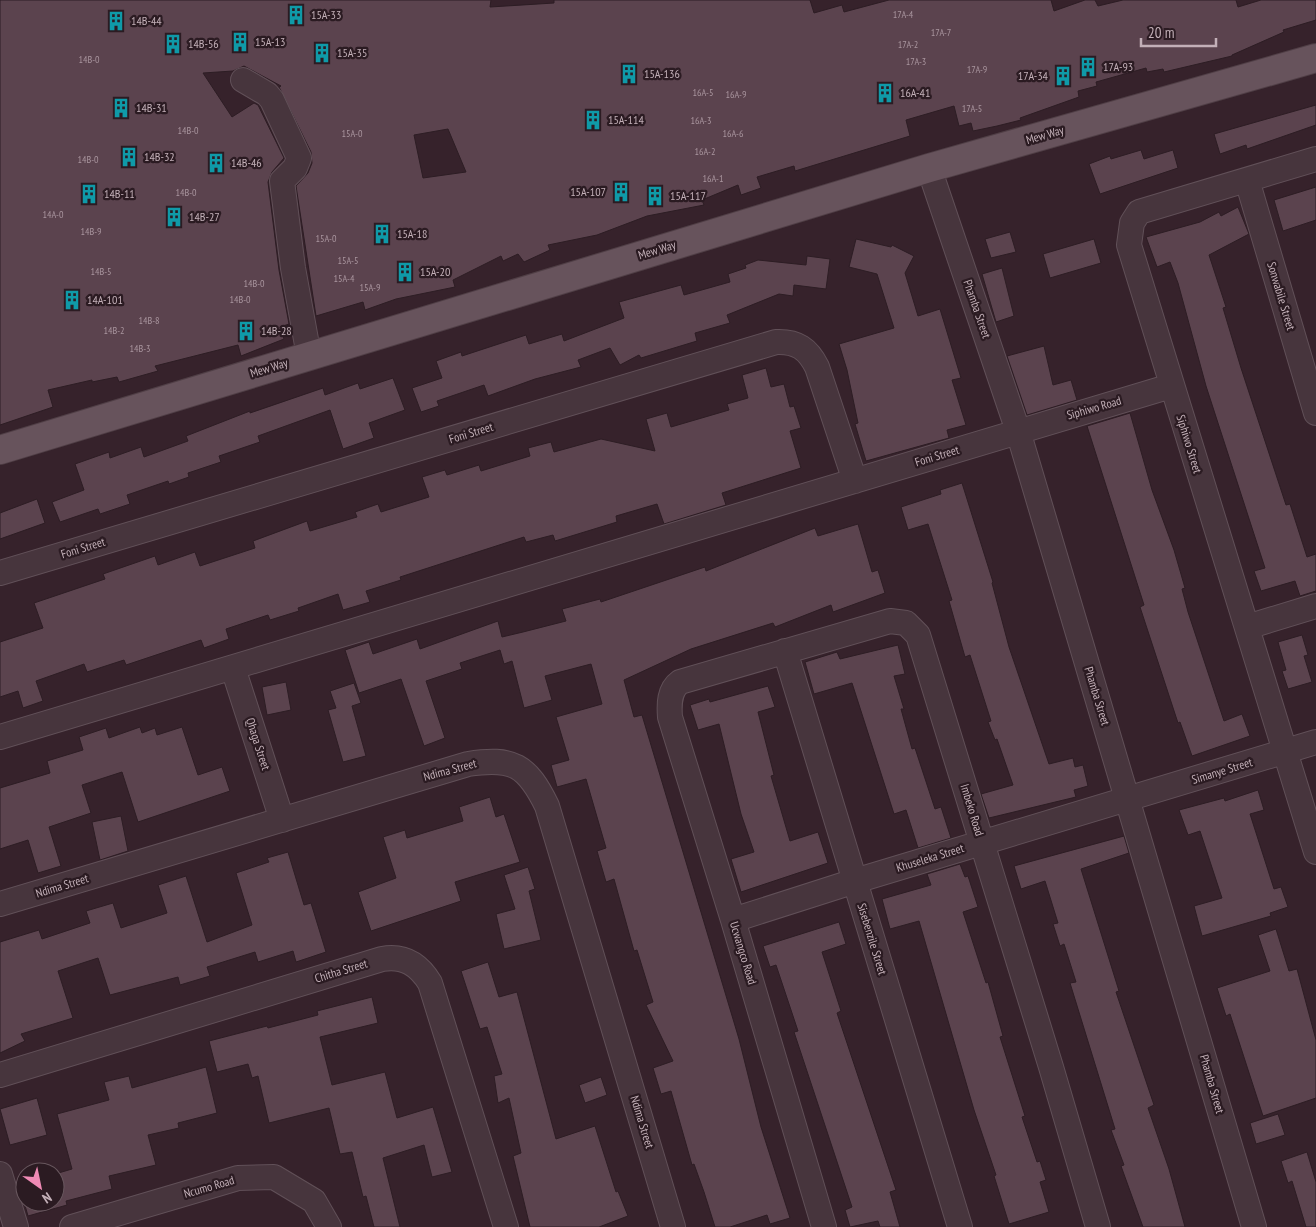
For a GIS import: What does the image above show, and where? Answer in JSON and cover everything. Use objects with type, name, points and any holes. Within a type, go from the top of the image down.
[{"type":"main road","name":"Mew Way","points":[[0,450],[929,168],[1316,58]]},
{"type":"street","points":[[243,80],[267,94],[272,100],[299,158],[297,165],[282,180],[293,268],[309,356]]},
{"type":"street","name":"Siphiwo Street","points":[[1316,159],[1139,212],[1132,223],[1129,245],[1316,852]]},
{"type":"street","name":"Phamba Street","points":[[929,168],[1018,431],[1254,1227]]},
{"type":"street","name":"Sonwabile Street","points":[[1247,180],[1316,413]]},
{"type":"street","name":"Foni Street","points":[[0,573],[776,342],[797,344],[806,349],[812,356],[818,367],[855,481]]},
{"type":"street","name":"Siphiwo Road","points":[[1018,431],[1171,386]]},
{"type":"street","name":"Foni Street","points":[[0,737],[1018,431]]},
{"type":"street","points":[[1247,627],[1316,606]]},
{"type":"street","name":"Imbeko Road","points":[[680,682],[878,623],[899,621],[912,628],[918,635],[1098,1227]]},
{"type":"street","name":"Sisebenzile Street","points":[[785,651],[960,1227]]},
{"type":"street","name":"Qhaga Street","points":[[233,668],[282,820]]},
{"type":"street","name":"Ucwangco Road","points":[[680,682],[672,692],[670,717],[733,920],[824,1227]]},
{"type":"street","name":"Simanye Street","points":[[1128,800],[1316,742]]},
{"type":"street","name":"Ndima Street","points":[[0,904],[468,764],[497,760],[520,768],[528,774],[547,806],[674,1227]]},
{"type":"street","name":"Khuseleka Street","points":[[733,920],[982,842],[1128,800]]},
{"type":"street","name":"Chitha Street","points":[[0,1075],[382,959],[404,960],[414,963],[430,983],[506,1227]]},
{"type":"street","points":[[0,1174],[16,1227]]},
{"type":"street","name":"Ncumo Road","points":[[72,1227],[238,1178],[274,1177],[314,1201],[328,1227]]},
{"type":"building","points":[[0,0],[491,0],[490,7],[554,3],[554,0],[810,0],[814,13],[842,5],[844,12],[889,0],[1051,0],[1054,11],[1085,0],[1095,0],[1098,6],[1123,0],[1236,0],[1238,7],[1261,0],[1316,0],[1316,20],[1283,30],[1284,32],[1232,56],[1164,72],[1163,69],[1147,72],[1146,68],[1096,82],[1097,86],[1078,91],[1079,97],[1020,118],[1021,120],[973,131],[971,123],[959,126],[954,106],[906,120],[910,136],[795,171],[794,166],[757,177],[761,188],[741,195],[738,185],[702,200],[704,205],[647,216],[597,235],[548,245],[550,250],[524,262],[518,254],[503,261],[501,256],[453,280],[455,287],[396,299],[365,310],[363,302],[316,316],[296,186],[308,173],[312,163],[311,152],[279,87],[281,86],[244,66],[233,71],[203,73],[232,117],[254,103],[258,105],[284,158],[272,172],[268,182],[279,270],[289,324],[280,327],[284,339],[241,356],[238,345],[155,366],[158,371],[119,382],[117,377],[92,382],[92,380],[48,390],[53,407],[0,425]],"holes":[[[448,129],[466,172],[423,178],[414,135]]]},
{"type":"building","points":[[1316,105],[1316,125],[1247,149],[1246,145],[1220,154],[1214,134]]},
{"type":"building","points":[[1141,150],[1144,159],[1173,150],[1178,168],[1100,194],[1089,164],[1110,156],[1111,159]]},
{"type":"building","points":[[1316,187],[1316,220],[1283,231],[1274,200]]},
{"type":"building","points":[[1238,207],[1249,234],[1209,255],[1226,307],[1223,308],[1241,368],[1286,505],[1290,504],[1307,557],[1316,554],[1316,591],[1300,596],[1295,581],[1261,591],[1254,571],[1265,568],[1206,386],[1178,283],[1170,262],[1157,267],[1146,237],[1200,222],[1219,212],[1221,216]]},
{"type":"building","points":[[1010,232],[1016,252],[991,258],[985,239]]},
{"type":"building","points":[[856,239],[891,247],[892,245],[914,256],[905,273],[918,316],[940,309],[961,378],[952,380],[966,425],[947,430],[949,438],[866,461],[855,424],[858,423],[847,370],[839,344],[894,328],[877,274],[849,267]]},
{"type":"building","points":[[1094,239],[1101,263],[1050,278],[1043,254]]},
{"type":"building","points":[[807,256],[830,259],[826,289],[794,285],[793,296],[779,294],[727,315],[730,323],[695,333],[697,341],[641,358],[639,355],[620,365],[610,348],[578,360],[581,367],[535,379],[488,396],[484,385],[437,401],[439,406],[421,412],[412,388],[442,378],[436,361],[461,352],[462,356],[526,335],[529,344],[562,334],[564,341],[624,318],[619,302],[681,285],[684,295],[730,282],[728,274],[746,268],[745,265],[758,260],[806,265]]},
{"type":"building","points":[[1002,268],[1014,316],[996,322],[982,274]]},
{"type":"building","points":[[1044,346],[1053,385],[1071,380],[1077,400],[1027,415],[1007,356]]},
{"type":"building","points":[[766,368],[771,387],[784,384],[790,407],[794,406],[801,428],[790,431],[801,468],[722,493],[726,505],[664,524],[657,504],[616,516],[617,522],[555,541],[553,535],[526,542],[524,537],[400,577],[401,580],[366,591],[370,602],[343,610],[338,594],[298,608],[299,611],[270,620],[268,615],[226,629],[229,639],[204,648],[201,640],[126,665],[124,660],[87,672],[84,664],[36,681],[43,701],[23,708],[18,691],[0,697],[0,642],[43,628],[34,603],[105,579],[103,574],[155,556],[158,565],[195,552],[200,566],[255,548],[253,541],[307,521],[310,531],[357,517],[355,512],[378,504],[381,512],[429,497],[422,477],[445,470],[447,475],[479,465],[481,471],[530,456],[528,448],[551,442],[554,452],[601,439],[655,451],[646,419],[667,413],[671,427],[729,410],[727,404],[748,398],[742,375]]},
{"type":"building","points":[[393,378],[405,410],[369,423],[374,438],[343,449],[330,410],[258,436],[260,442],[219,456],[221,462],[188,473],[189,477],[169,484],[168,481],[127,495],[130,504],[100,514],[98,509],[60,522],[52,502],[84,490],[75,464],[109,452],[110,458],[141,447],[144,457],[188,441],[186,436],[250,411],[250,413],[323,388],[325,395],[358,383],[360,389]]},
{"type":"building","points":[[1130,413],[1152,490],[1174,550],[1185,588],[1182,589],[1188,612],[1224,721],[1242,714],[1250,736],[1192,756],[1180,722],[1178,723],[1140,607],[1144,605],[1087,426]]},
{"type":"building","points":[[962,483],[993,582],[1009,647],[1049,764],[1073,758],[1075,767],[1083,765],[1088,786],[1074,790],[1076,797],[989,818],[981,794],[1013,785],[997,739],[995,740],[988,722],[991,721],[970,655],[965,657],[949,601],[952,600],[928,524],[908,530],[901,507],[941,494],[940,490]]},
{"type":"building","points":[[37,499],[45,523],[0,539],[0,513]]},
{"type":"building","points":[[858,524],[872,572],[878,570],[885,593],[833,612],[831,605],[775,627],[773,623],[691,649],[624,680],[634,717],[642,715],[739,1039],[761,1127],[790,1218],[770,1224],[767,1215],[730,1227],[715,1227],[694,1164],[692,1165],[671,1091],[661,1094],[653,1068],[673,1061],[646,1005],[653,1002],[637,950],[634,951],[614,879],[606,882],[597,851],[606,848],[586,779],[557,787],[551,765],[569,760],[556,717],[602,704],[591,664],[545,676],[552,700],[524,708],[512,661],[504,664],[500,650],[460,663],[462,669],[426,681],[445,738],[424,746],[401,679],[359,693],[345,650],[369,642],[373,654],[417,639],[420,649],[498,621],[502,637],[523,632],[566,621],[562,609],[600,599],[601,602],[705,567],[706,571],[815,528],[818,536]]},
{"type":"building","points":[[1302,635],[1308,655],[1304,656],[1312,682],[1288,689],[1282,671],[1286,670],[1278,642]]},
{"type":"building","points":[[898,645],[905,674],[894,676],[904,709],[901,709],[912,749],[915,748],[935,809],[941,807],[951,838],[918,848],[906,810],[894,814],[852,683],[814,694],[805,662],[837,652],[840,659]]},
{"type":"building","points":[[286,682],[291,710],[267,715],[262,687]]},
{"type":"building","points":[[354,683],[361,703],[352,706],[366,756],[343,762],[328,710],[336,708],[330,691]]},
{"type":"building","points":[[768,686],[775,707],[758,712],[774,775],[771,776],[790,841],[818,832],[828,863],[741,892],[731,859],[754,852],[741,814],[719,724],[698,730],[690,705],[709,699],[710,702]]},
{"type":"building","points":[[140,727],[142,733],[155,728],[157,735],[182,727],[198,775],[222,767],[230,791],[138,822],[122,772],[82,785],[91,813],[49,827],[61,866],[38,873],[28,840],[0,849],[0,788],[50,773],[47,761],[83,750],[79,737],[106,728],[109,738]]},
{"type":"building","points":[[1258,790],[1264,810],[1250,814],[1274,889],[1281,887],[1288,907],[1270,913],[1271,916],[1202,936],[1194,906],[1222,898],[1200,831],[1188,835],[1179,810],[1224,798],[1225,801]]},
{"type":"building","points":[[490,797],[496,817],[504,814],[520,862],[455,882],[461,901],[371,931],[358,892],[396,878],[383,837],[405,830],[407,838],[463,821],[459,807]]},
{"type":"building","points":[[121,816],[128,851],[100,860],[92,822]]},
{"type":"building","points":[[1124,836],[1129,853],[1081,869],[1119,991],[1116,992],[1154,1105],[1148,1108],[1169,1169],[1185,1227],[1143,1227],[1121,1166],[1124,1165],[1111,1130],[1115,1129],[1070,983],[1076,982],[1064,944],[1060,946],[1053,924],[1058,923],[1045,881],[1021,889],[1014,866]]},
{"type":"building","points":[[288,852],[304,905],[311,903],[326,952],[296,962],[293,951],[258,962],[255,952],[207,967],[210,976],[180,985],[178,977],[110,995],[98,958],[58,971],[73,1018],[21,1034],[25,1041],[0,1053],[0,942],[39,930],[42,939],[90,923],[86,911],[113,903],[121,928],[167,913],[158,885],[186,876],[207,942],[252,925],[236,873],[269,862],[267,858]]},
{"type":"building","points":[[960,864],[965,877],[968,876],[978,907],[963,912],[986,983],[988,982],[1003,1036],[1000,1037],[1025,1116],[1022,1117],[1037,1162],[1040,1161],[1046,1180],[1040,1182],[1049,1212],[1009,1224],[919,921],[890,929],[882,899],[931,885],[927,874]]},
{"type":"building","points":[[528,867],[535,889],[529,891],[541,940],[504,949],[496,914],[515,909],[504,875]]},
{"type":"building","points":[[839,922],[846,944],[822,952],[841,1011],[837,1013],[896,1190],[890,1192],[900,1227],[880,1227],[878,1221],[850,1227],[845,1210],[852,1207],[794,1032],[798,1031],[776,965],[770,967],[763,946]]},
{"type":"building","points":[[1276,929],[1289,971],[1297,969],[1316,1040],[1316,1098],[1263,1116],[1230,1014],[1226,1016],[1217,988],[1270,971],[1258,935]]},
{"type":"building","points":[[488,962],[499,997],[517,992],[556,1139],[595,1126],[616,1192],[618,1191],[628,1216],[599,1227],[530,1227],[513,1156],[521,1153],[509,1098],[498,1103],[494,1076],[502,1074],[487,1027],[480,1029],[461,971]]},
{"type":"building","points":[[372,997],[378,1023],[320,1037],[332,1085],[385,1072],[397,1118],[433,1107],[452,1172],[432,1177],[424,1145],[383,1158],[400,1227],[374,1227],[366,1196],[363,1197],[352,1152],[340,1154],[329,1108],[269,1123],[258,1076],[252,1078],[248,1064],[217,1072],[209,1041],[318,1015],[317,1011]]},
{"type":"building","points":[[206,1067],[217,1113],[178,1123],[179,1128],[148,1135],[156,1165],[109,1176],[112,1189],[66,1201],[67,1205],[65,1206],[65,1171],[72,1169],[57,1114],[109,1100],[104,1082],[129,1076],[132,1088]]},
{"type":"building","points":[[601,1077],[607,1095],[585,1103],[579,1085]]},
{"type":"building","points":[[37,1098],[47,1135],[10,1145],[0,1109]]},
{"type":"building","points":[[1278,1114],[1285,1135],[1256,1144],[1250,1123]]},
{"type":"building","points":[[1307,1152],[1316,1182],[1316,1227],[1306,1227],[1292,1181],[1288,1183],[1281,1161]]},
{"type":"building","points":[[27,1212],[42,1212],[28,1216]]},
{"type":"place","name":"15A-33","points":[[296,15]]},
{"type":"place","name":"14B-44","points":[[116,21]]},
{"type":"place","name":"15A-13","points":[[240,42]]},
{"type":"place","name":"14B-56","points":[[173,44]]},
{"type":"place","name":"15A-35","points":[[322,53]]},
{"type":"place","name":"17A-93","points":[[1088,67]]},
{"type":"place","name":"15A-136","points":[[629,74]]},
{"type":"place","name":"17A-34","points":[[1063,76]]},
{"type":"place","name":"16A-41","points":[[885,93]]},
{"type":"place","name":"14B-31","points":[[121,108]]},
{"type":"place","name":"15A-114","points":[[593,120]]},
{"type":"place","name":"14B-32","points":[[129,157]]},
{"type":"place","name":"14B-46","points":[[216,163]]},
{"type":"place","name":"15A-107","points":[[621,192]]},
{"type":"place","name":"14B-11","points":[[89,194]]},
{"type":"place","name":"15A-117","points":[[655,196]]},
{"type":"place","name":"14B-27","points":[[174,217]]},
{"type":"place","name":"15A-18","points":[[382,234]]},
{"type":"place","name":"15A-20","points":[[405,272]]},
{"type":"place","name":"14A-101","points":[[72,300]]},
{"type":"place","name":"14B-28","points":[[246,331]]}]
